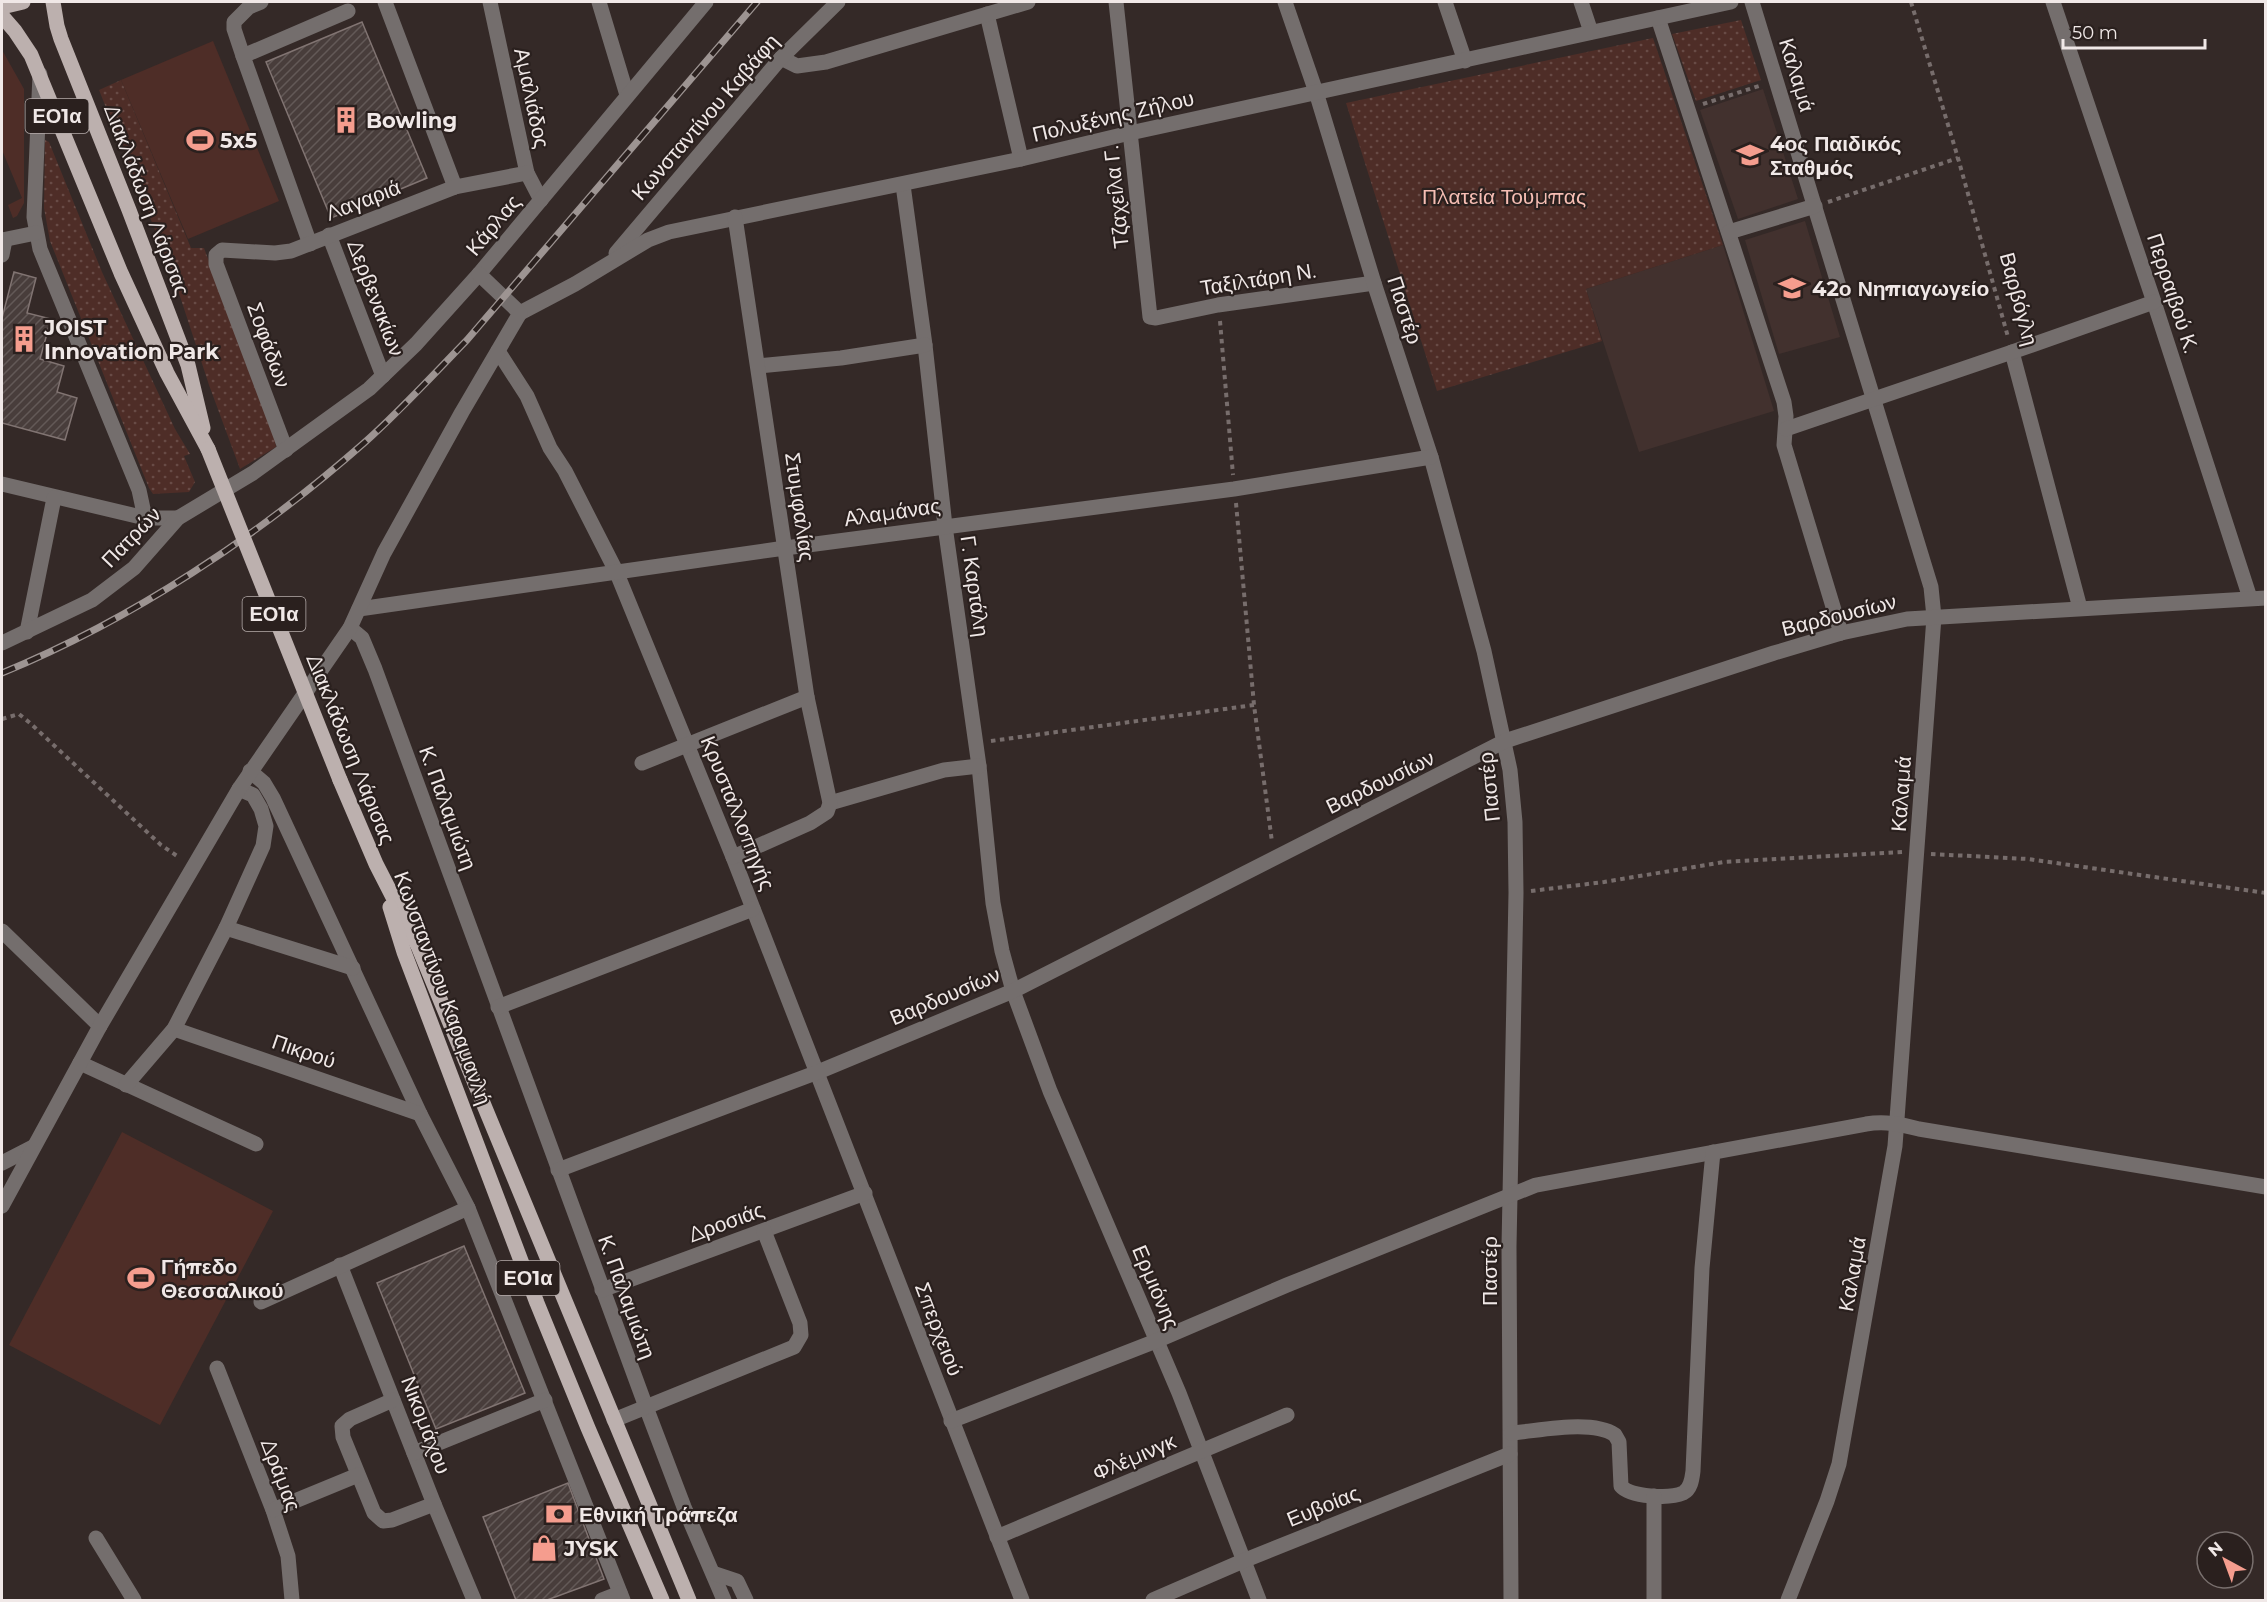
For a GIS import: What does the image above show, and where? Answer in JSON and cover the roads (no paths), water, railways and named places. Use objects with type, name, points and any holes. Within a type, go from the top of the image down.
[{"type":"main road","points":[[2,6],[23,2]]},
{"type":"main road","name":"Διακλάδωση Λάρισας","points":[[53,2],[61,39],[188,365],[208,449]]},
{"type":"main road","name":"Διακλάδωση Λάρισας","points":[[2,16],[22,40],[40,74],[121,273],[167,373],[208,449],[340,780],[376,864]]},
{"type":"main road","name":"Κωνσταντίνου Καραμανλή","points":[[376,864],[418,946],[689,1600]]},
{"type":"main road","name":"Κωνσταντίνου Καραμανλή","points":[[376,864],[404,952],[537,1303],[662,1600]]},
{"type":"street","points":[[261,2],[249,7],[234,22],[234,29],[310,244]]},
{"type":"street","points":[[385,2],[455,187]]},
{"type":"street","name":"Αμαλιάδος","points":[[490,2],[527,173],[541,200]]},
{"type":"street","points":[[599,2],[627,95]]},
{"type":"street","name":"Κάρλας","points":[[286,450],[351,404],[431,328],[479,274],[706,2]]},
{"type":"street","name":"Κωνσταντίνου Καβάφη","points":[[608,263],[781,58],[838,2]]},
{"type":"street","points":[[781,58],[797,66],[819,64],[1028,2]]},
{"type":"street","name":"Τζαχείλα Γ.","points":[[1116,2],[1150,316]]},
{"type":"street","name":"Παστέρ","points":[[1285,2],[1316,92],[1374,283],[1431,457],[1485,651],[1505,741],[1512,788],[1516,893],[1511,1196],[1511,1600]]},
{"type":"street","points":[[1445,2],[1464,61]]},
{"type":"street","points":[[1581,2],[1591,32]]},
{"type":"street","name":"Πολυξένης Ζήλου","points":[[520,313],[575,284],[648,240],[669,232],[1022,159],[1130,133],[1726,2]]},
{"type":"street","name":"Καλαμά","points":[[1752,2],[1931,587],[1934,617],[1896,1146],[1839,1464],[1788,1600]]},
{"type":"street","name":"Περραιβού Κ.","points":[[2053,2],[2154,302],[2258,598]]},
{"type":"street","points":[[243,56],[348,11]]},
{"type":"street","points":[[987,14],[1022,159]]},
{"type":"street","points":[[1658,18],[1784,402],[1786,429],[1784,445],[1841,633]]},
{"type":"street","points":[[40,74],[33,200],[36,233],[40,249],[139,490],[145,518]]},
{"type":"street","name":"Λαγαριά","points":[[216,255],[222,250],[276,253],[291,251],[455,187],[527,173]]},
{"type":"street","name":"Γ. Καρτάλη","points":[[903,184],[925,345],[945,526],[979,766],[997,925],[1013,991]]},
{"type":"street","points":[[1729,232],[1815,206]]},
{"type":"street","name":"Στυμφαλίας","points":[[735,217],[807,697],[830,803]]},
{"type":"street","points":[[2,255],[3,240],[36,233]]},
{"type":"street","name":"Δερβενακίων","points":[[329,235],[383,376]]},
{"type":"street","name":"Σοφάδων","points":[[216,255],[216,264],[286,450]]},
{"type":"street","points":[[2,1206],[100,1026],[239,789],[351,628],[384,553],[456,422],[520,313],[479,274]]},
{"type":"street","name":"Ταξιλτάρη Ν.","points":[[1150,316],[1156,318],[1218,306],[1374,283]]},
{"type":"street","points":[[1786,429],[2154,302]]},
{"type":"street","points":[[758,366],[841,358],[925,345]]},
{"type":"street","name":"Κρυσταλλοπηγής","points":[[498,351],[527,396],[550,448],[565,471],[616,572],[688,744],[818,1072]]},
{"type":"street","name":"Βαρβόγλη","points":[[2012,352],[2080,608]]},
{"type":"street","name":"Πατρών","points":[[2,643],[92,600],[113,586],[148,552],[178,518],[242,480],[286,450]]},
{"type":"street","name":"Αλαμάνας","points":[[359,609],[945,526],[1234,489],[1431,457]]},
{"type":"street","points":[[2,484],[145,518],[178,518]]},
{"type":"street","points":[[27,632],[54,498]]},
{"type":"street","name":"Βαρδουσίων","points":[[558,1170],[818,1072],[1013,991],[1505,741],[1774,653],[1841,633],[1907,619],[2258,598]]},
{"type":"street","name":"Κ. Παλαμιώτη","points":[[351,628],[362,638],[378,676],[602,1290],[684,1508],[724,1600]]},
{"type":"street","points":[[642,763],[807,697]]},
{"type":"street","points":[[733,857],[810,823],[827,812],[830,803],[944,770],[979,766]]},
{"type":"street","points":[[250,771],[264,783],[273,798],[420,1114],[468,1208],[622,1597],[602,1600]]},
{"type":"street","points":[[126,1085],[174,1029],[226,928],[263,846],[267,832],[265,820],[253,795],[239,789]]},
{"type":"street","points":[[498,1006],[753,909]]},
{"type":"street","points":[[226,928],[353,968]]},
{"type":"street","points":[[2,931],[100,1026]]},
{"type":"street","name":"Ερμιόνης","points":[[1013,991],[1050,1091],[1179,1393],[1259,1600]]},
{"type":"street","name":"Πικρού","points":[[174,1029],[420,1114]]},
{"type":"street","points":[[80,1062],[256,1144]]},
{"type":"street","name":"Σπερχειού","points":[[818,1072],[1022,1600]]},
{"type":"street","points":[[951,1421],[1156,1341],[1326,1269],[1536,1185],[1866,1124],[1897,1123],[1919,1129],[2265,1186]]},
{"type":"street","points":[[2,1163],[33,1147]]},
{"type":"street","points":[[1511,1433],[1567,1428],[1600,1428],[1609,1431],[1615,1435],[1618,1442],[1621,1486],[1632,1494],[1654,1496],[1682,1493],[1692,1481],[1702,1268],[1713,1152]]},
{"type":"street","name":"Δροσιάς","points":[[602,1290],[865,1193]]},
{"type":"street","points":[[261,1302],[468,1208]]},
{"type":"street","points":[[614,1420],[794,1347],[801,1335],[800,1323],[764,1231]]},
{"type":"street","name":"Νικομάχου","points":[[340,1265],[474,1600]]},
{"type":"street","name":"Δράμας","points":[[217,1368],[273,1510],[288,1556],[292,1600]]},
{"type":"street","points":[[393,1400],[350,1419],[342,1426],[342,1437],[374,1514],[383,1521],[392,1520],[434,1504]]},
{"type":"street","points":[[414,1454],[545,1400]]},
{"type":"street","name":"Φλέμινγκ","points":[[997,1537],[1287,1415]]},
{"type":"street","name":"Ευβοίας","points":[[1153,1600],[1243,1561],[1510,1454]]},
{"type":"street","points":[[273,1510],[358,1475]]},
{"type":"street","points":[[1654,1496],[1654,1600]]},
{"type":"street","points":[[96,1538],[134,1600]]},
{"type":"street","points":[[713,1574],[737,1581],[746,1600]]},
{"type":"railway","points":[[2,673],[99,628],[192,573],[281,511],[364,443],[467,340],[757,2]]},
{"type":"place","name":"Bowling","points":[[346,120]]},
{"type":"place","name":"5x5","points":[[200,140]]},
{"type":"place","name":"4ος Παιδικός Σταθμός","points":[[1750,155]]},
{"type":"place","name":"42ο Νηπιαγωγείο","points":[[1792,288]]},
{"type":"place","name":"JOIST Innovation Park","points":[[24,339]]},
{"type":"place","name":"Γήπεδο Θεσσαλικού","points":[[141,1278]]},
{"type":"place","name":"Εθνική Τράπεζα","points":[[559,1514]]},
{"type":"place","name":"JYSK","points":[[544,1548]]},
{"type":"park label","name":"Πλατεία Τούμπας","points":[[1504,196]]}]
